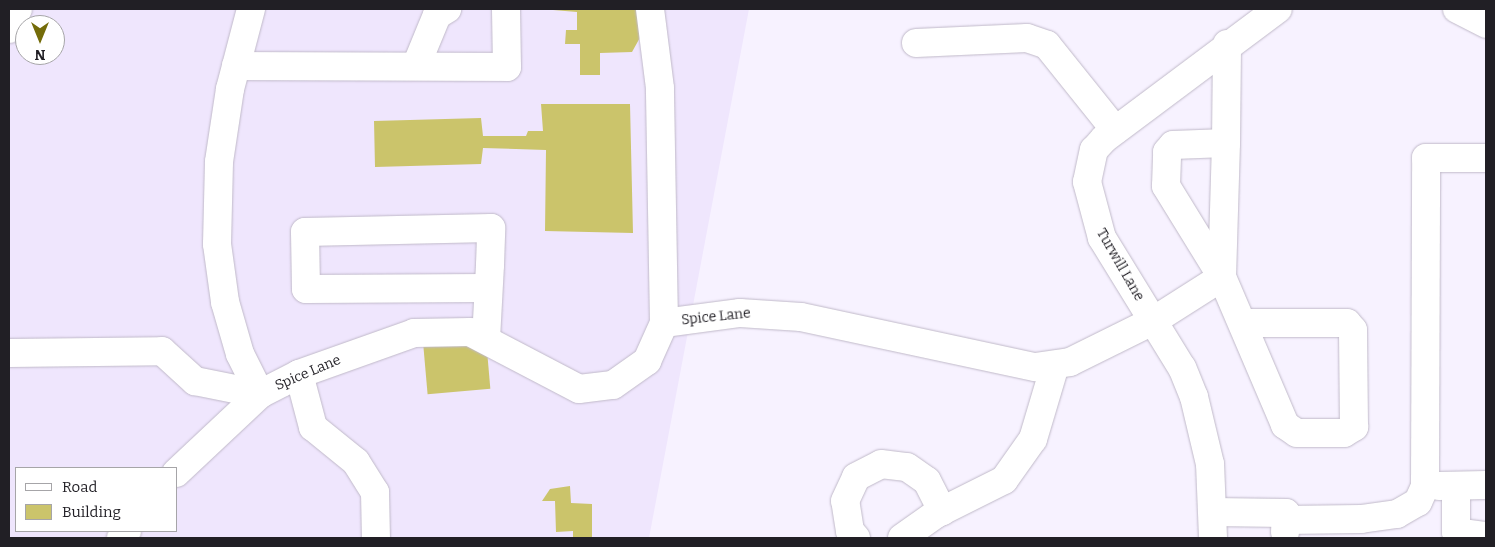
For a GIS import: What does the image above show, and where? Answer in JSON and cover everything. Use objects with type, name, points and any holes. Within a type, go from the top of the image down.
[{"type":"street","points":[[9,29],[18,9]]},
{"type":"street","points":[[250,9],[236,66],[219,162],[217,244],[228,311],[240,354],[260,394]]},
{"type":"street","points":[[416,66],[437,15],[447,9]]},
{"type":"street","points":[[236,66],[508,67],[506,9]]},
{"type":"street","points":[[650,9],[660,88],[664,323]]},
{"type":"street","name":"Turwill Lane","points":[[1213,525],[1205,429],[1182,368],[1102,238],[1088,199],[1087,182],[1094,150],[1115,130],[1227,44],[1278,9]]},
{"type":"street","points":[[1458,9],[1486,24]]},
{"type":"street","points":[[916,43],[1027,38],[1046,45],[1115,130]]},
{"type":"street","points":[[1222,277],[1227,44]]},
{"type":"street","points":[[1226,142],[1173,145],[1167,152],[1166,186],[1222,277],[1244,323],[1285,426],[1297,433],[1344,433],[1354,426],[1353,330],[1347,323],[1244,323]]},
{"type":"street","points":[[1213,525],[1286,513],[1285,529],[1397,514],[1418,502],[1425,486],[1426,158],[1486,158]]},
{"type":"street","points":[[486,339],[491,228],[305,232],[306,289],[488,288]]},
{"type":"street","name":"Spice Lane","points":[[178,471],[260,394],[299,374],[428,331],[470,332],[486,339],[560,382],[597,389],[632,376],[647,361],[664,323],[710,315],[769,314],[845,324],[1010,364],[1055,365],[1153,321],[1222,277]]},
{"type":"street","points":[[9,353],[162,351],[194,381],[260,394]]},
{"type":"street","points":[[902,538],[942,511],[1004,480],[1033,439],[1055,365]]},
{"type":"street","points":[[299,374],[313,427],[356,462],[375,492],[376,538]]},
{"type":"street","points":[[856,538],[850,531],[845,500],[856,477],[881,464],[908,467],[927,481],[942,511]]},
{"type":"street","points":[[1425,486],[1486,485]]},
{"type":"street","points":[[1456,486],[1456,532],[1486,536]]},
{"type":"shaded area","points":[[9,9],[749,9],[649,538],[9,538]]},
{"type":"building","points":[[541,9],[641,9],[642,34],[632,52],[600,53],[600,75],[580,75],[580,44],[565,44],[566,30],[577,30],[577,12]]},
{"type":"building","points":[[541,104],[630,104],[633,233],[545,231],[546,150],[483,148],[481,164],[375,167],[374,121],[481,118],[483,136],[526,136],[528,131],[543,131]]},
{"type":"building","points":[[486,339],[490,389],[428,394],[423,344]]},
{"type":"building","points":[[570,486],[571,503],[592,504],[592,538],[573,538],[573,531],[556,532],[555,501],[542,501],[550,489]]}]
